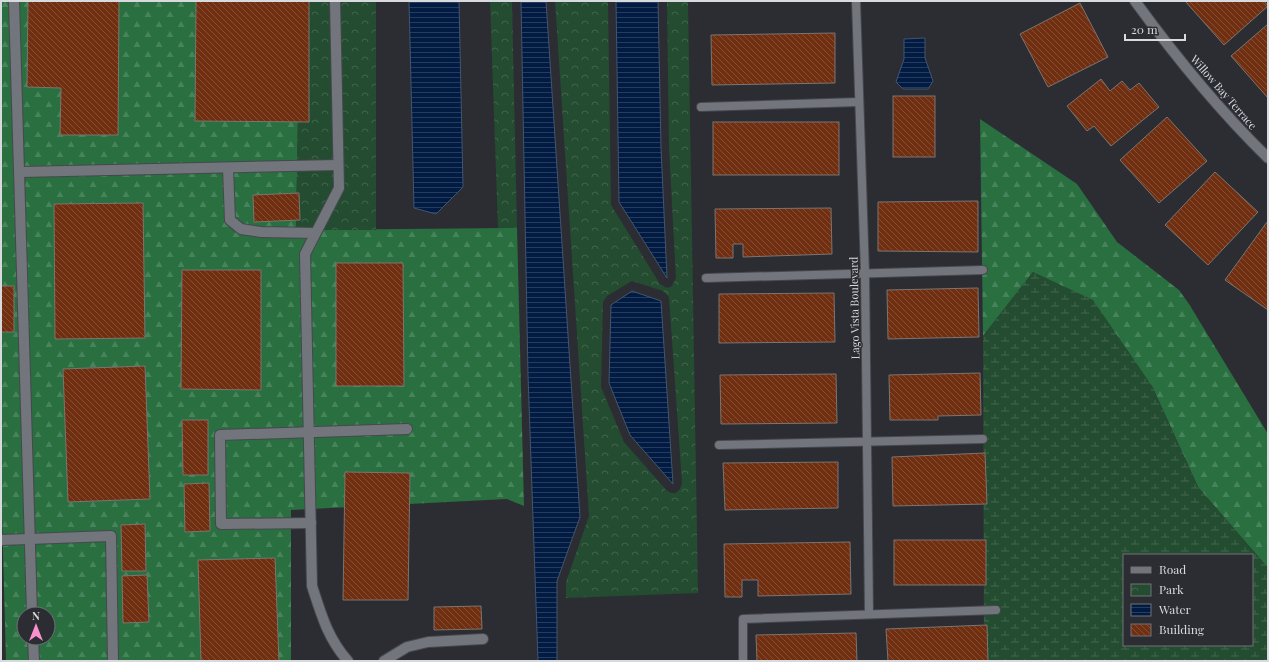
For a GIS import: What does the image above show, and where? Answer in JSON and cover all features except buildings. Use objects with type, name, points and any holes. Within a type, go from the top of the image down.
[{"type":"street","points":[[14,1],[21,172],[32,606]]},
{"type":"street","points":[[335,1],[339,188],[305,254],[308,432],[312,586],[325,628],[340,652],[348,661]]},
{"type":"street","name":"Willow Bay Terrace","points":[[1135,1],[1155,28],[1239,130],[1268,158]]},
{"type":"street","points":[[21,172],[338,165]]},
{"type":"street","points":[[228,168],[230,220],[241,229],[261,232],[315,233]]},
{"type":"street","points":[[310,523],[221,524],[220,435],[407,429]]},
{"type":"street","points":[[1,540],[111,536],[114,661]]},
{"type":"street","points":[[384,661],[407,647],[428,642],[483,640]]},
{"type":"street","points":[[33,646],[34,661]]},
{"type":"lane","name":"Lago Vista Boulevard","points":[[856,1],[865,273],[869,614]]},
{"type":"lane","points":[[701,107],[859,102]]},
{"type":"lane","points":[[706,278],[982,270]]},
{"type":"lane","points":[[719,445],[983,439]]},
{"type":"lane","points":[[744,661],[743,619],[996,610]]},
{"type":"green space","points":[[1,1],[300,1],[296,230],[517,228],[524,506],[507,499],[291,510],[291,661],[6,661],[1,480]]},
{"type":"green space","points":[[300,1],[329,1],[333,6],[338,6],[341,1],[376,1],[376,230],[296,230]]},
{"type":"green space","points":[[490,1],[512,1],[517,228],[498,228]]},
{"type":"green space","points":[[555,1],[608,1],[611,205],[660,284],[667,288],[672,286],[676,278],[669,148],[667,1],[688,1],[698,593],[566,598],[566,582],[589,516]],"holes":[[[632,281],[663,291],[669,297],[682,483],[680,489],[675,493],[667,491],[624,442],[601,387],[603,302],[607,296]]]},
{"type":"green space","points":[[980,119],[1077,184],[1117,242],[1179,290],[1189,304],[1268,434],[1268,568],[1198,487],[1152,386],[1033,272],[983,336]]},
{"type":"green space","points":[[1033,272],[1093,300],[1152,386],[1198,487],[1268,568],[1268,661],[984,661],[983,336]]},
{"type":"water","points":[[409,1],[459,1],[463,187],[436,214],[414,208]]},
{"type":"water","points":[[521,1],[546,1],[580,517],[557,581],[557,661],[538,661],[528,375]]},
{"type":"water","points":[[616,1],[658,1],[661,148],[667,278],[619,202]]},
{"type":"water","points":[[925,38],[925,58],[933,81],[928,89],[903,89],[896,82],[904,59],[904,39]]},
{"type":"water","points":[[632,291],[661,301],[673,484],[630,435],[609,383],[611,305]]}]
